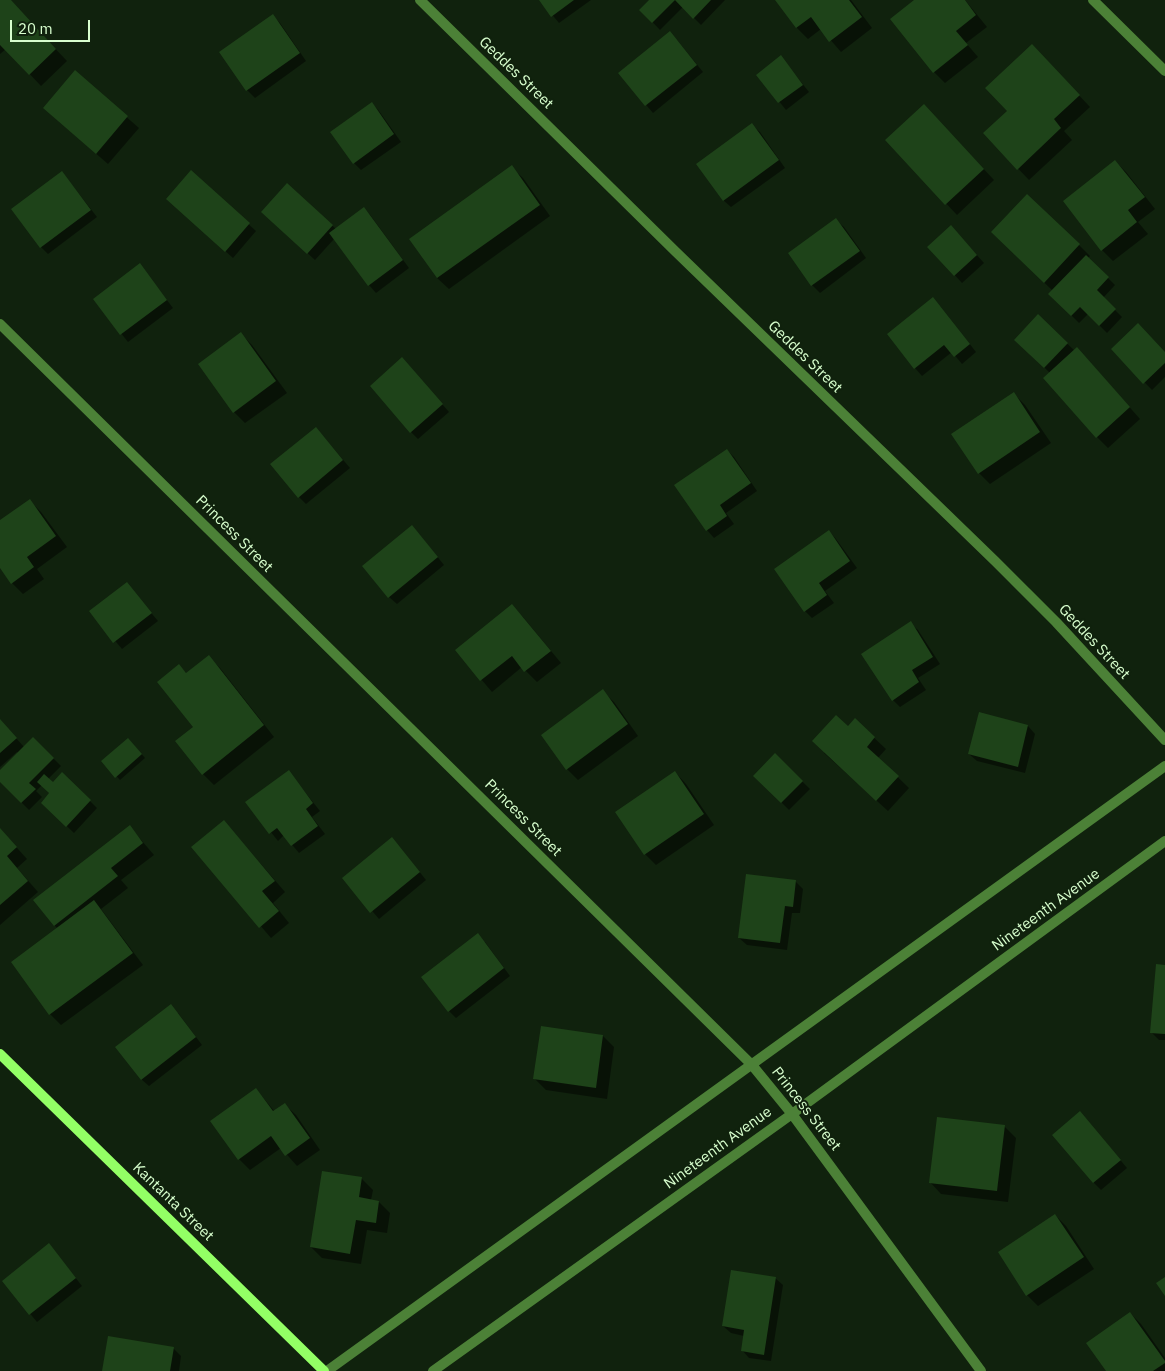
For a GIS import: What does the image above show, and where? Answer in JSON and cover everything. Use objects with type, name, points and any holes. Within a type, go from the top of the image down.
[{"type":"street","name":"Geddes Street","points":[[420,0],[995,561],[1056,622],[1165,740]]},
{"type":"street","points":[[1093,0],[1165,71]]},
{"type":"street","name":"Princess Street","points":[[0,324],[752,1065],[792,1114],[981,1371]]},
{"type":"street","points":[[326,1371],[1165,766]]},
{"type":"street","name":"Nineteenth Avenue","points":[[432,1371],[792,1114],[1165,841]]},
{"type":"street","name":"Kantanta Street","points":[[0,1054],[326,1371]]},
{"type":"building","points":[[0,0],[11,0],[56,49],[29,75],[0,45]]},
{"type":"building","points":[[539,0],[574,0],[551,17]]},
{"type":"building","points":[[649,0],[675,0],[652,23],[639,10]]},
{"type":"building","points":[[675,0],[711,0],[693,19]]},
{"type":"building","points":[[775,0],[849,0],[862,17],[829,42],[811,17],[796,28]]},
{"type":"building","points":[[914,0],[965,0],[976,15],[956,31],[968,45],[933,73],[890,19]]},
{"type":"building","points":[[273,14],[300,53],[246,91],[219,52]]},
{"type":"building","points":[[670,31],[697,65],[645,106],[618,73]]},
{"type":"building","points":[[1032,44],[1080,95],[1054,119],[1061,128],[1017,170],[983,133],[1007,111],[985,88]]},
{"type":"building","points":[[781,55],[803,85],[778,103],[756,75]]},
{"type":"building","points":[[75,70],[128,116],[96,154],[43,108]]},
{"type":"building","points":[[372,102],[394,134],[353,164],[330,132]]},
{"type":"building","points":[[924,104],[984,169],[945,205],[885,140]]},
{"type":"building","points":[[752,123],[779,160],[723,201],[696,164]]},
{"type":"building","points":[[1115,160],[1145,197],[1128,210],[1137,222],[1101,251],[1063,201]]},
{"type":"building","points":[[512,165],[540,205],[437,278],[409,239]]},
{"type":"building","points":[[191,170],[250,223],[225,252],[166,199]]},
{"type":"building","points":[[62,171],[91,210],[40,248],[11,209]]},
{"type":"building","points":[[287,183],[333,225],[307,254],[261,212]]},
{"type":"building","points":[[1027,194],[1080,244],[1044,283],[991,232]]},
{"type":"building","points":[[364,207],[403,260],[368,286],[329,233]]},
{"type":"building","points":[[836,218],[860,251],[811,286],[788,253]]},
{"type":"building","points":[[951,225],[977,255],[954,276],[927,247]]},
{"type":"building","points":[[1086,255],[1109,277],[1097,290],[1116,309],[1099,326],[1080,307],[1071,316],[1048,294]]},
{"type":"building","points":[[140,263],[167,300],[120,335],[93,299]]},
{"type":"building","points":[[933,297],[970,344],[954,357],[944,345],[914,369],[887,334]]},
{"type":"building","points":[[1038,314],[1068,343],[1044,368],[1014,340]]},
{"type":"building","points":[[1138,323],[1165,352],[1165,363],[1143,384],[1111,349]]},
{"type":"building","points":[[241,332],[276,381],[233,413],[198,364]]},
{"type":"building","points":[[1077,347],[1130,407],[1096,438],[1043,378]]},
{"type":"building","points":[[402,357],[443,404],[410,433],[370,386]]},
{"type":"building","points":[[1014,392],[1040,432],[978,474],[951,434]]},
{"type":"building","points":[[316,427],[343,460],[298,498],[270,464]]},
{"type":"building","points":[[727,449],[751,483],[720,505],[727,516],[706,531],[674,485]]},
{"type":"building","points":[[30,499],[56,536],[27,557],[34,567],[11,584],[0,568],[0,520]]},
{"type":"building","points":[[412,525],[438,557],[388,598],[362,566]]},
{"type":"building","points":[[829,530],[850,561],[819,583],[827,595],[804,612],[774,569]]},
{"type":"building","points":[[127,582],[152,613],[113,643],[89,611]]},
{"type":"building","points":[[512,604],[551,651],[524,672],[512,656],[480,681],[455,650]]},
{"type":"building","points":[[911,621],[933,657],[912,670],[919,682],[892,701],[861,654]]},
{"type":"building","points":[[209,655],[264,725],[202,775],[175,741],[193,727],[157,682],[179,664],[186,673]]},
{"type":"building","points":[[603,689],[628,724],[566,770],[541,735]]},
{"type":"building","points":[[979,712],[1028,725],[1018,767],[968,754]]},
{"type":"building","points":[[836,715],[848,726],[855,718],[875,737],[867,747],[899,776],[876,801],[812,741]]},
{"type":"building","points":[[0,719],[17,738],[0,753]]},
{"type":"building","points":[[33,737],[54,758],[29,783],[36,789],[21,803],[0,782],[0,770]]},
{"type":"building","points":[[128,738],[142,754],[115,778],[101,761]]},
{"type":"building","points":[[775,753],[803,781],[781,803],[753,776]]},
{"type":"building","points":[[289,770],[313,803],[306,809],[318,826],[291,846],[277,828],[269,834],[245,802]]},
{"type":"building","points":[[675,771],[704,814],[644,855],[615,812]]},
{"type":"building","points":[[62,772],[91,800],[66,827],[41,803],[49,793],[37,782],[44,774],[53,782]]},
{"type":"building","points":[[224,820],[275,881],[262,891],[279,911],[259,928],[191,847]]},
{"type":"building","points":[[130,825],[143,843],[111,868],[118,876],[54,926],[33,900]]},
{"type":"building","points":[[0,828],[17,847],[7,856],[28,881],[0,905]]},
{"type":"building","points":[[392,837],[420,872],[370,913],[342,878]]},
{"type":"building","points":[[746,874],[796,880],[793,907],[785,906],[780,943],[738,938]]},
{"type":"building","points":[[94,900],[133,953],[49,1015],[11,962]]},
{"type":"building","points":[[478,933],[504,968],[448,1012],[421,977]]},
{"type":"building","points":[[1156,964],[1165,965],[1165,1034],[1150,1033]]},
{"type":"building","points":[[171,1004],[196,1037],[141,1080],[115,1047]]},
{"type":"building","points":[[541,1026],[603,1035],[596,1088],[533,1079]]},
{"type":"building","points":[[256,1088],[273,1111],[285,1103],[310,1138],[285,1156],[271,1136],[238,1160],[210,1121]]},
{"type":"building","points":[[1080,1111],[1121,1160],[1093,1183],[1052,1135]]},
{"type":"building","points":[[937,1117],[1005,1125],[997,1191],[929,1183]]},
{"type":"building","points":[[322,1171],[362,1177],[359,1197],[379,1201],[376,1223],[356,1220],[350,1254],[310,1247]]},
{"type":"building","points":[[1055,1214],[1084,1257],[1026,1296],[998,1252]]},
{"type":"building","points":[[49,1243],[76,1278],[29,1315],[2,1281]]},
{"type":"building","points":[[731,1270],[776,1277],[764,1355],[741,1351],[744,1330],[722,1326]]},
{"type":"building","points":[[1165,1277],[1165,1296],[1156,1283]]},
{"type":"building","points":[[1130,1312],[1165,1363],[1153,1371],[1106,1371],[1086,1343]]},
{"type":"building","points":[[108,1336],[174,1347],[170,1371],[102,1371]]}]
